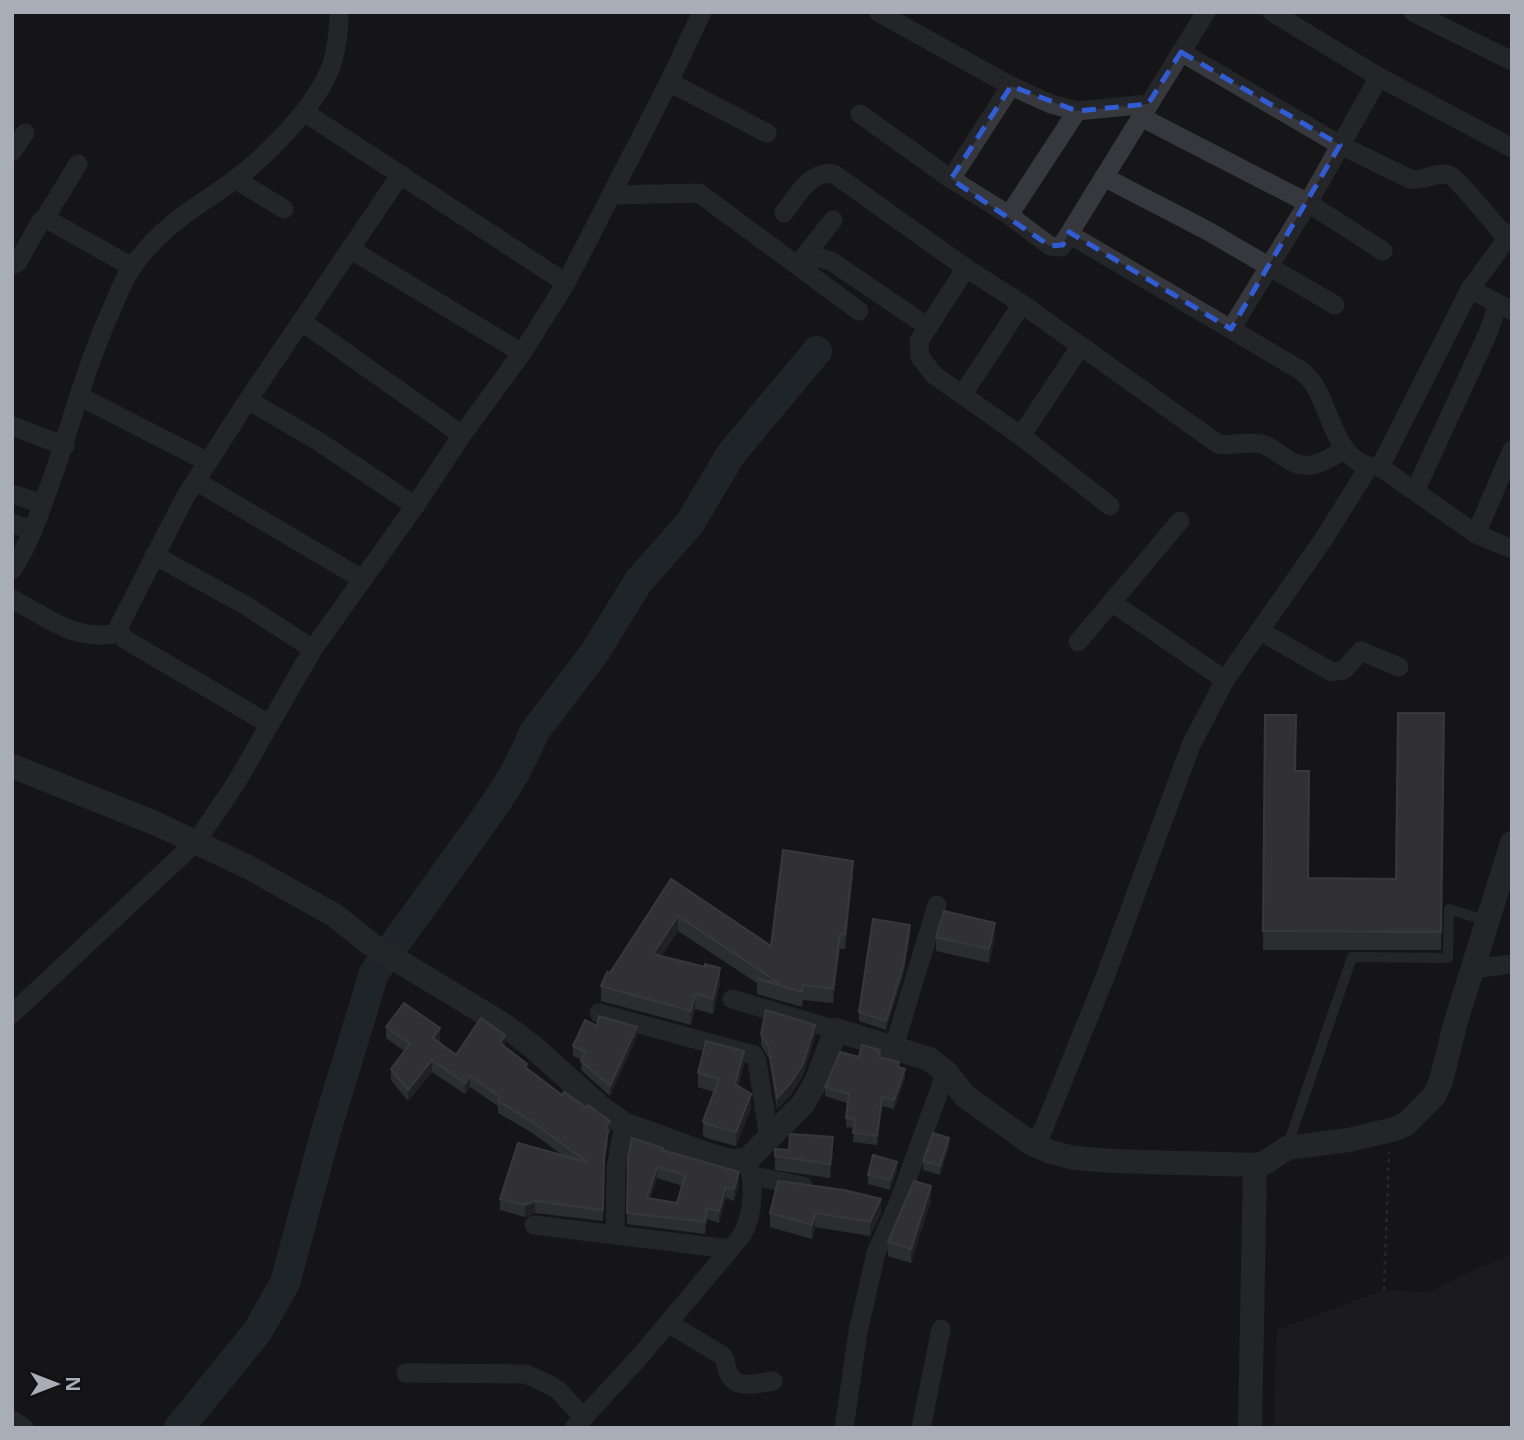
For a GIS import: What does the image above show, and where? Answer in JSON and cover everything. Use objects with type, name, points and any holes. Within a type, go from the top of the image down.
[{"type":"street","points":[[12,570],[33,531],[65,446],[102,330],[129,265],[171,223],[235,179],[271,149],[304,112],[331,67],[339,31],[339,12]]},
{"type":"street","points":[[12,1014],[196,842],[236,783],[313,649],[522,353],[566,283],[702,12]]},
{"type":"street","points":[[878,12],[1011,86],[1051,104],[1077,111],[1145,110],[1308,203],[1383,251]]},
{"type":"street","points":[[860,114],[1053,248],[1063,245],[1206,12]]},
{"type":"street","points":[[1272,12],[1379,77],[1512,148]]},
{"type":"street","points":[[1413,12],[1512,61]]},
{"type":"street","points":[[1032,1144],[1042,1130],[1105,977],[1191,745],[1225,680],[1374,468],[1470,289],[1509,235],[1459,181],[1451,176],[1438,175],[1415,180],[1340,145],[1181,52]]},
{"type":"street","points":[[1231,329],[1308,203],[1379,77]]},
{"type":"street","points":[[669,82],[767,133]]},
{"type":"street","points":[[951,179],[1011,86]]},
{"type":"street","points":[[1009,215],[1077,111]]},
{"type":"street","points":[[304,112],[566,283]]},
{"type":"street","points":[[12,152],[25,133]]},
{"type":"street","points":[[12,265],[17,263],[78,164]]},
{"type":"street","points":[[784,213],[815,176],[824,172],[834,174],[1217,444],[1266,445],[1295,465],[1304,467],[1344,450]]},
{"type":"street","points":[[269,724],[126,640],[120,633],[119,626],[154,555],[196,481],[401,174]]},
{"type":"street","points":[[1104,177],[1335,305]]},
{"type":"street","points":[[235,179],[284,209]]},
{"type":"street","points":[[612,195],[699,193],[859,311]]},
{"type":"street","points":[[44,218],[129,265]]},
{"type":"street","points":[[800,268],[833,220]]},
{"type":"street","points":[[1069,233],[1302,371],[1314,384],[1344,450],[1415,491],[1476,534],[1512,548]]},
{"type":"street","points":[[350,249],[522,353]]},
{"type":"street","points":[[800,268],[816,257],[831,261],[928,327]]},
{"type":"street","points":[[966,268],[919,341],[920,357],[934,375],[1021,436],[1110,506]]},
{"type":"street","points":[[1415,491],[1489,332],[1505,308],[1470,289]]},
{"type":"street","points":[[962,394],[1022,304]]},
{"type":"street","points":[[302,321],[462,435]]},
{"type":"street","points":[[1021,436],[1080,347]]},
{"type":"street","points":[[79,396],[208,462]]},
{"type":"street","points":[[248,400],[318,441],[415,506]]},
{"type":"street","points":[[12,426],[65,446]]},
{"type":"street","points":[[1476,534],[1512,450]]},
{"type":"street","points":[[196,481],[362,579]]},
{"type":"street","points":[[12,494],[43,504]]},
{"type":"street","points":[[1078,642],[1180,522]]},
{"type":"street","points":[[12,523],[33,531]]},
{"type":"street","points":[[154,555],[245,605],[313,649]]},
{"type":"street","points":[[12,599],[82,635],[120,633]]},
{"type":"street","points":[[1113,603],[1225,680]]},
{"type":"street","points":[[1260,631],[1332,673],[1343,670],[1361,651],[1399,667]]},
{"type":"street","points":[[12,766],[196,842],[252,869],[334,915],[372,945],[504,1025],[532,1046],[600,1107],[624,1124],[750,1168],[772,1182],[821,1189]]},
{"type":"street","points":[[732,999],[929,1059],[946,1072],[965,1096],[1032,1144],[1074,1158],[1255,1165],[1266,1162],[1287,1148],[1349,1140],[1389,1131],[1406,1124],[1434,1096],[1441,1081],[1472,969],[1512,842]]},
{"type":"street","points":[[894,1047],[937,905]]},
{"type":"street","points":[[1472,969],[1512,964]]},
{"type":"street","points":[[599,1013],[754,1055],[769,1138]]},
{"type":"street","points":[[406,1373],[526,1374],[558,1391],[578,1423],[668,1322],[747,1227],[750,1168],[769,1138],[798,1112],[810,1094],[836,1030]]},
{"type":"street","points":[[844,1428],[852,1363],[876,1253],[892,1202],[946,1072]]},
{"type":"street","points":[[614,1235],[616,1168],[624,1124]]},
{"type":"street","points":[[1250,1428],[1255,1165]]},
{"type":"street","points":[[534,1225],[730,1249]]},
{"type":"street","points":[[668,1322],[723,1356],[728,1374],[735,1382],[748,1385],[773,1381]]},
{"type":"street","points":[[921,1428],[941,1329]]},
{"type":"street","points":[[12,1420],[24,1428]]},
{"type":"lane","points":[[1287,1148],[1352,957],[1448,958],[1449,909],[1487,921]]},
{"type":"path","points":[[1384,1290],[1389,1131]]},
{"type":"highlighted area","points":[[1181,52],[1340,145],[1231,329],[1069,232],[1063,245],[1050,246],[951,179],[1011,86],[1077,111],[1148,104]]},
{"type":"shaded area","points":[[1512,1255],[1512,1428],[1274,1428],[1277,1330],[1384,1290],[1428,1293],[1478,1268]]},
{"type":"building","points":[[1398,713],[1444,713],[1441,932],[1263,931],[1265,715],[1296,715],[1295,771],[1309,771],[1308,878],[1396,879]]},
{"type":"building","points":[[783,850],[853,861],[845,935],[840,934],[833,989],[803,985],[802,992],[757,979],[779,983],[678,916],[653,954],[720,968],[713,999],[695,994],[691,1011],[601,986],[607,972],[610,973],[671,879],[771,946]]},
{"type":"building","points":[[944,911],[995,923],[989,949],[936,937]]},
{"type":"building","points":[[873,919],[910,925],[903,967],[886,1021],[859,1012]]},
{"type":"building","points":[[404,1003],[440,1028],[433,1038],[456,1055],[481,1018],[505,1035],[500,1043],[527,1064],[525,1067],[562,1095],[564,1092],[587,1108],[588,1105],[610,1121],[605,1129],[608,1130],[604,1156],[603,1210],[535,1201],[525,1205],[500,1199],[518,1143],[587,1162],[531,1121],[498,1101],[500,1097],[470,1076],[465,1083],[432,1060],[408,1090],[391,1069],[410,1044],[386,1027]]},
{"type":"building","points":[[766,1010],[815,1025],[803,1064],[777,1098],[769,1048],[761,1034]]},
{"type":"building","points":[[599,1016],[637,1027],[610,1086],[581,1061],[585,1052],[573,1046],[585,1020],[597,1026]]},
{"type":"building","points":[[706,1041],[744,1051],[735,1084],[751,1094],[736,1132],[703,1121],[719,1079],[698,1073]]},
{"type":"building","points":[[862,1045],[880,1050],[879,1057],[899,1062],[898,1067],[905,1069],[894,1100],[882,1097],[877,1136],[853,1133],[855,1119],[846,1118],[849,1094],[825,1087],[840,1052],[859,1057]]},
{"type":"building","points":[[933,1133],[949,1138],[940,1166],[923,1161]]},
{"type":"building","points":[[790,1134],[833,1137],[830,1164],[775,1156],[775,1149],[789,1150]]},
{"type":"building","points":[[632,1138],[663,1148],[662,1150],[739,1172],[734,1189],[726,1187],[719,1211],[707,1208],[705,1222],[627,1213],[628,1158]],"holes":[[[657,1167],[685,1175],[677,1203],[647,1198]]]},
{"type":"building","points":[[873,1155],[897,1162],[890,1180],[868,1175]]},
{"type":"building","points":[[778,1181],[844,1190],[881,1199],[870,1222],[815,1213],[812,1225],[770,1213]]},
{"type":"building","points":[[914,1181],[931,1186],[911,1249],[888,1242]]},
{"type":"waterway","points":[[179,1428],[257,1332],[285,1283],[326,1131],[374,973],[496,803],[516,771],[535,731],[595,652],[638,582],[690,523],[731,454],[817,351]]}]
